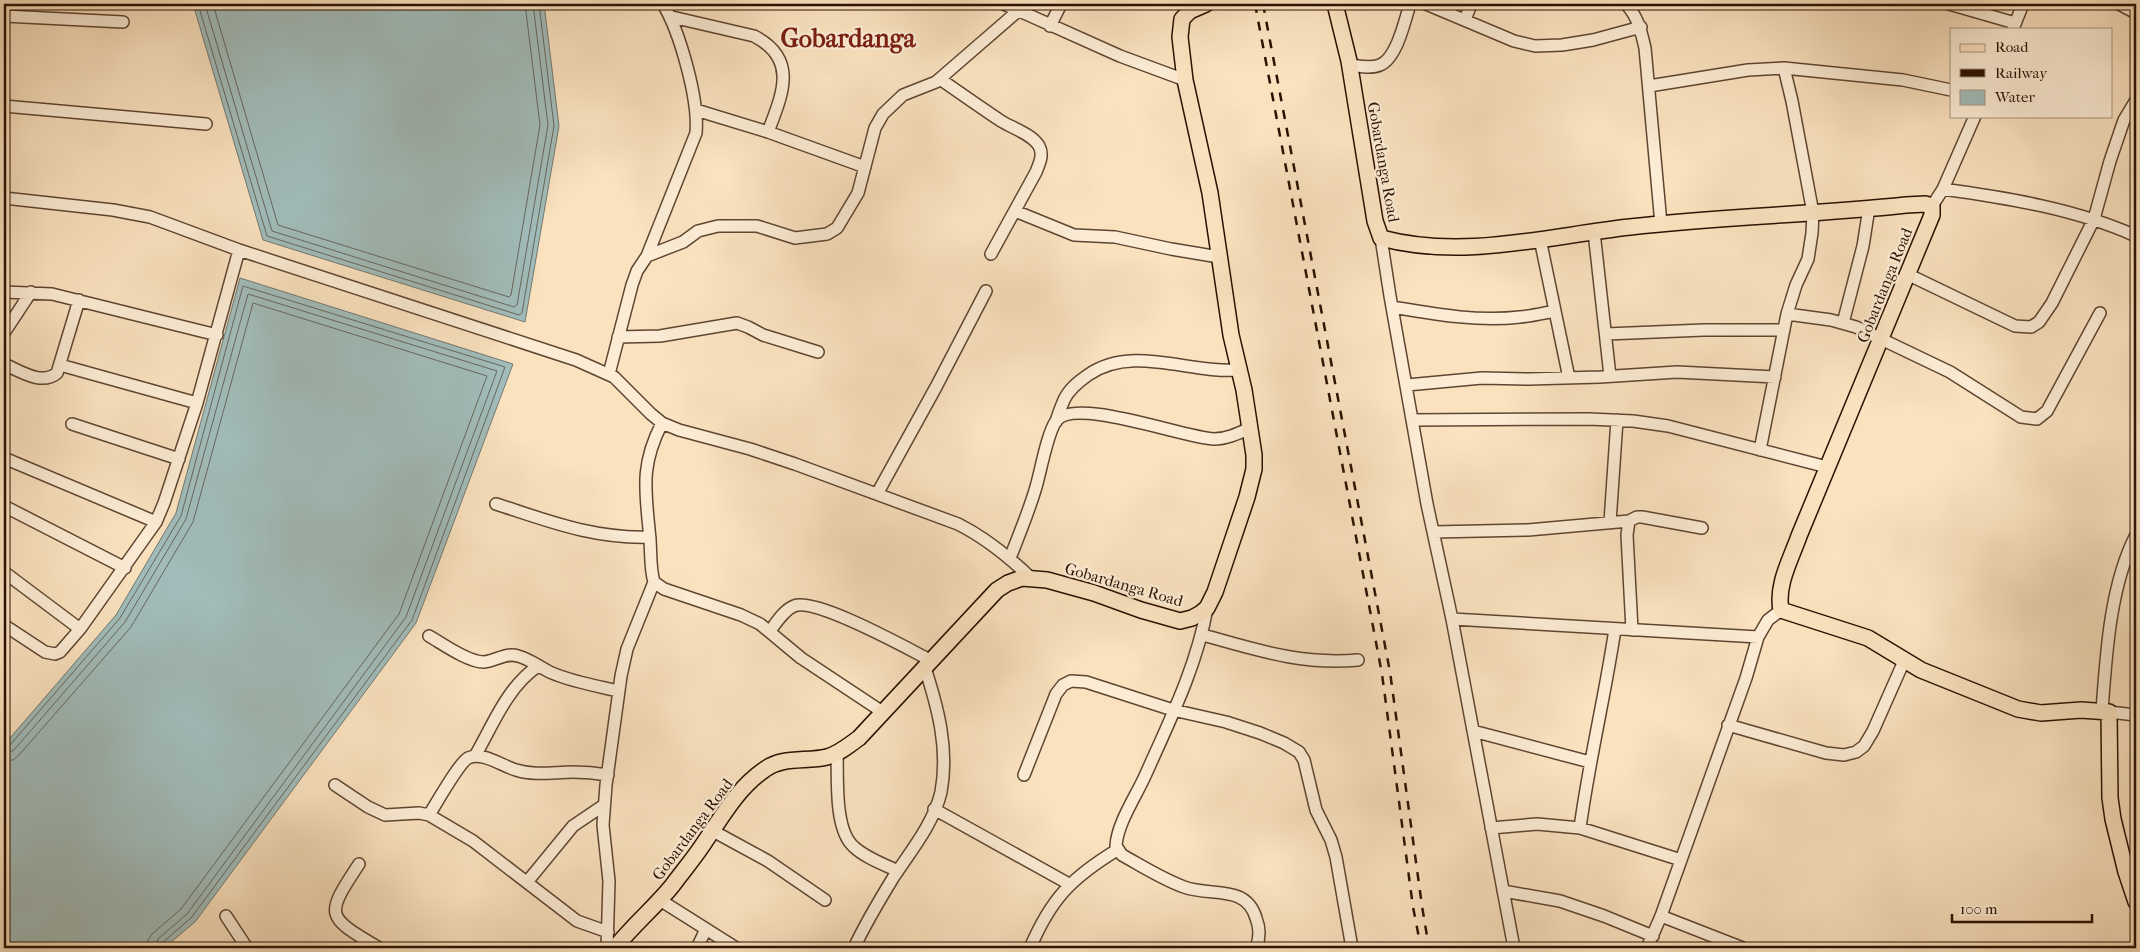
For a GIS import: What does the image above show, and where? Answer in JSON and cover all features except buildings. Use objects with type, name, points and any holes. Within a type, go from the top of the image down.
[{"type":"main road","points":[[1206,4],[1190,11],[1182,19],[1180,37],[1185,80],[1210,193],[1230,335],[1244,390],[1254,455],[1252,479],[1224,566],[1207,608]]},
{"type":"main road","name":"Gobardanga Road","points":[[1335,4],[1349,65],[1375,221],[1381,238],[1422,245],[1451,247],[1488,245],[1661,224],[1925,204],[1932,206],[1932,215],[1827,467],[1784,577],[1780,593],[1781,610]]},
{"type":"main road","name":"Gobardanga Road","points":[[615,948],[660,900],[713,830],[731,801],[751,780],[765,768],[776,763],[826,758],[838,754],[859,738],[997,590],[1016,580],[1030,578],[1047,580],[1094,593],[1174,620],[1192,618],[1207,608]]},
{"type":"main road","points":[[1781,610],[1868,638],[1904,661],[2027,711],[2105,712],[2112,819],[2136,902]]},
{"type":"street","points":[[609,374],[637,270],[647,256],[696,133],[698,117],[688,71],[672,17],[663,4]]},
{"type":"street","points":[[1004,4],[1138,64],[1185,80]]},
{"type":"street","points":[[1050,26],[1061,4]]},
{"type":"street","points":[[1349,65],[1370,67],[1386,62],[1396,46],[1410,4]]},
{"type":"street","points":[[1426,4],[1524,45],[1544,47],[1593,40],[1641,27]]},
{"type":"street","points":[[1465,20],[1471,4]]},
{"type":"street","points":[[1626,4],[1635,14],[1641,27],[1645,48],[1661,224]]},
{"type":"street","points":[[1949,4],[2014,26],[2023,4]]},
{"type":"street","points":[[2120,4],[2136,13]]},
{"type":"street","points":[[647,256],[683,242],[698,231],[718,226],[757,226],[795,238],[827,234],[837,228],[854,202],[875,128],[883,114],[903,95],[922,89],[940,79],[1018,11]]},
{"type":"street","points":[[4,16],[123,22]]},
{"type":"street","points":[[672,17],[754,36],[766,42],[778,54],[783,68],[780,99],[768,132]]},
{"type":"street","points":[[1649,86],[1748,70],[1784,68],[1903,80],[1950,90]]},
{"type":"street","points":[[1760,450],[1787,314],[1809,253],[1812,233],[1812,212],[1792,101],[1784,68]]},
{"type":"street","points":[[940,79],[1033,140],[1039,146],[1041,158],[991,254]]},
{"type":"street","points":[[1907,274],[2015,326],[2023,328],[2032,327],[2039,322],[2049,308],[2094,220],[2121,128],[2136,100]]},
{"type":"street","points":[[4,106],[206,124]]},
{"type":"street","points":[[696,110],[768,132],[864,167]]},
{"type":"street","points":[[1932,206],[1943,189],[1974,118]]},
{"type":"street","points":[[1943,189],[2005,199],[2094,220],[2136,236]]},
{"type":"street","points":[[4,198],[105,209],[150,217],[239,250],[576,360],[609,374],[662,422],[692,434],[768,455],[958,524],[980,535],[1010,558],[1030,578]]},
{"type":"street","points":[[1843,323],[1862,246],[1869,208]]},
{"type":"street","points":[[1014,211],[1074,235],[1115,237],[1219,257]]},
{"type":"street","points":[[1594,232],[1610,376]]},
{"type":"street","points":[[1381,238],[1412,420],[1514,948]]},
{"type":"street","points":[[1540,240],[1569,378]]},
{"type":"street","points":[[4,625],[49,654],[60,652],[80,629],[156,522],[197,403],[239,250]]},
{"type":"street","points":[[877,494],[986,291]]},
{"type":"street","points":[[4,292],[31,292],[79,300],[217,335]]},
{"type":"street","points":[[4,333],[31,292]]},
{"type":"street","points":[[4,364],[39,378],[47,379],[57,373],[79,300]]},
{"type":"street","points":[[1392,307],[1458,317],[1487,318],[1522,317],[1555,311]]},
{"type":"street","points":[[1787,314],[1843,323],[1867,332],[1880,340],[1950,372],[2021,417],[2037,419],[2047,411],[2100,313]]},
{"type":"street","points":[[618,337],[660,336],[737,323],[763,335],[818,352]]},
{"type":"street","points":[[1606,334],[1704,330],[1784,330]]},
{"type":"street","points":[[1010,558],[1036,488],[1056,422],[1070,391],[1079,381],[1106,365],[1138,361],[1214,370],[1239,370]]},
{"type":"street","points":[[60,365],[197,403]]},
{"type":"street","points":[[1406,385],[1482,378],[1569,378],[1677,372],[1775,377]]},
{"type":"street","points":[[1056,422],[1060,417],[1071,413],[1090,414],[1127,419],[1189,435],[1213,439],[1228,437],[1250,428]]},
{"type":"street","points":[[1412,420],[1616,420],[1668,426],[1827,467]]},
{"type":"street","points":[[1610,522],[1616,420]]},
{"type":"street","points":[[607,948],[609,881],[604,841],[604,805],[619,691],[627,649],[654,582],[645,501],[645,473],[649,451],[662,422]]},
{"type":"street","points":[[72,424],[179,459]]},
{"type":"street","points":[[4,458],[156,522]]},
{"type":"street","points":[[496,504],[590,533],[616,537],[650,537]]},
{"type":"street","points":[[4,506],[124,568]]},
{"type":"street","points":[[1433,532],[1528,530],[1629,521],[1636,517],[1702,528]]},
{"type":"street","points":[[1629,521],[1627,535],[1632,630]]},
{"type":"street","points":[[2135,541],[2125,561],[2114,608],[2106,666],[2105,712],[2136,715]]},
{"type":"street","points":[[4,572],[80,629]]},
{"type":"street","points":[[654,582],[664,589],[741,615],[770,631],[801,658],[884,713]]},
{"type":"street","points":[[770,631],[787,610],[793,606],[810,605],[852,621],[928,665],[942,735],[942,778],[940,792],[921,836],[878,902],[854,948]]},
{"type":"street","points":[[1207,608],[1200,648],[1119,831],[1116,839],[1117,850],[1122,855],[1182,886],[1194,890],[1231,894],[1243,898],[1254,910],[1258,925],[1259,934],[1256,948]]},
{"type":"street","points":[[1647,948],[1661,916],[1746,678],[1758,637],[1768,620],[1781,610]]},
{"type":"street","points":[[1452,620],[1758,637]]},
{"type":"street","points":[[1580,828],[1590,762],[1606,690],[1615,629]]},
{"type":"street","points":[[1203,635],[1298,660],[1338,662],[1358,660]]},
{"type":"street","points":[[429,636],[478,661],[484,662],[512,655],[518,656],[568,679],[619,691]]},
{"type":"street","points":[[1728,725],[1826,753],[1844,755],[1856,752],[1864,746],[1873,731],[1904,661]]},
{"type":"street","points":[[429,815],[465,761],[475,756],[511,692],[529,672],[538,666]]},
{"type":"street","points":[[1024,775],[1056,694],[1063,685],[1071,681],[1086,682],[1173,710],[1226,722],[1284,743],[1299,752],[1304,760],[1316,810],[1331,840],[1336,857],[1352,948]]},
{"type":"street","points":[[1473,731],[1590,762]]},
{"type":"street","points":[[838,754],[841,813],[843,831],[847,841],[862,854],[898,871]]},
{"type":"street","points":[[475,756],[526,772],[548,774],[574,772],[608,775]]},
{"type":"street","points":[[335,784],[385,815],[419,813],[429,815],[472,841],[576,920],[608,932]]},
{"type":"street","points":[[528,882],[573,826],[604,805]]},
{"type":"street","points":[[934,809],[1069,884]]},
{"type":"street","points":[[1491,828],[1537,824],[1580,828],[1681,860]]},
{"type":"street","points":[[713,830],[768,861],[825,900]]},
{"type":"street","points":[[1030,948],[1059,895],[1090,866],[1117,850]]},
{"type":"street","points":[[359,864],[337,899],[335,914],[347,928],[379,948]]},
{"type":"street","points":[[1503,891],[1560,901],[1653,936]]},
{"type":"street","points":[[660,900],[736,948]]},
{"type":"street","points":[[226,916],[247,948]]},
{"type":"street","points":[[1661,916],[1743,948]]},
{"type":"street","points":[[697,948],[706,929]]},
{"type":"water","points":[[193,4],[544,4],[559,126],[525,322],[263,240]]},
{"type":"water","points":[[240,278],[513,364],[416,623],[195,922],[164,948],[4,948],[4,745],[116,615],[176,513]]},
{"type":"railway","points":[[1255,4],[1382,674],[1413,907],[1421,948]]},
{"type":"railway","points":[[1263,4],[1390,672],[1429,948]]},
{"type":"district","name":"Gobardanga","points":[[848,38]]}]
